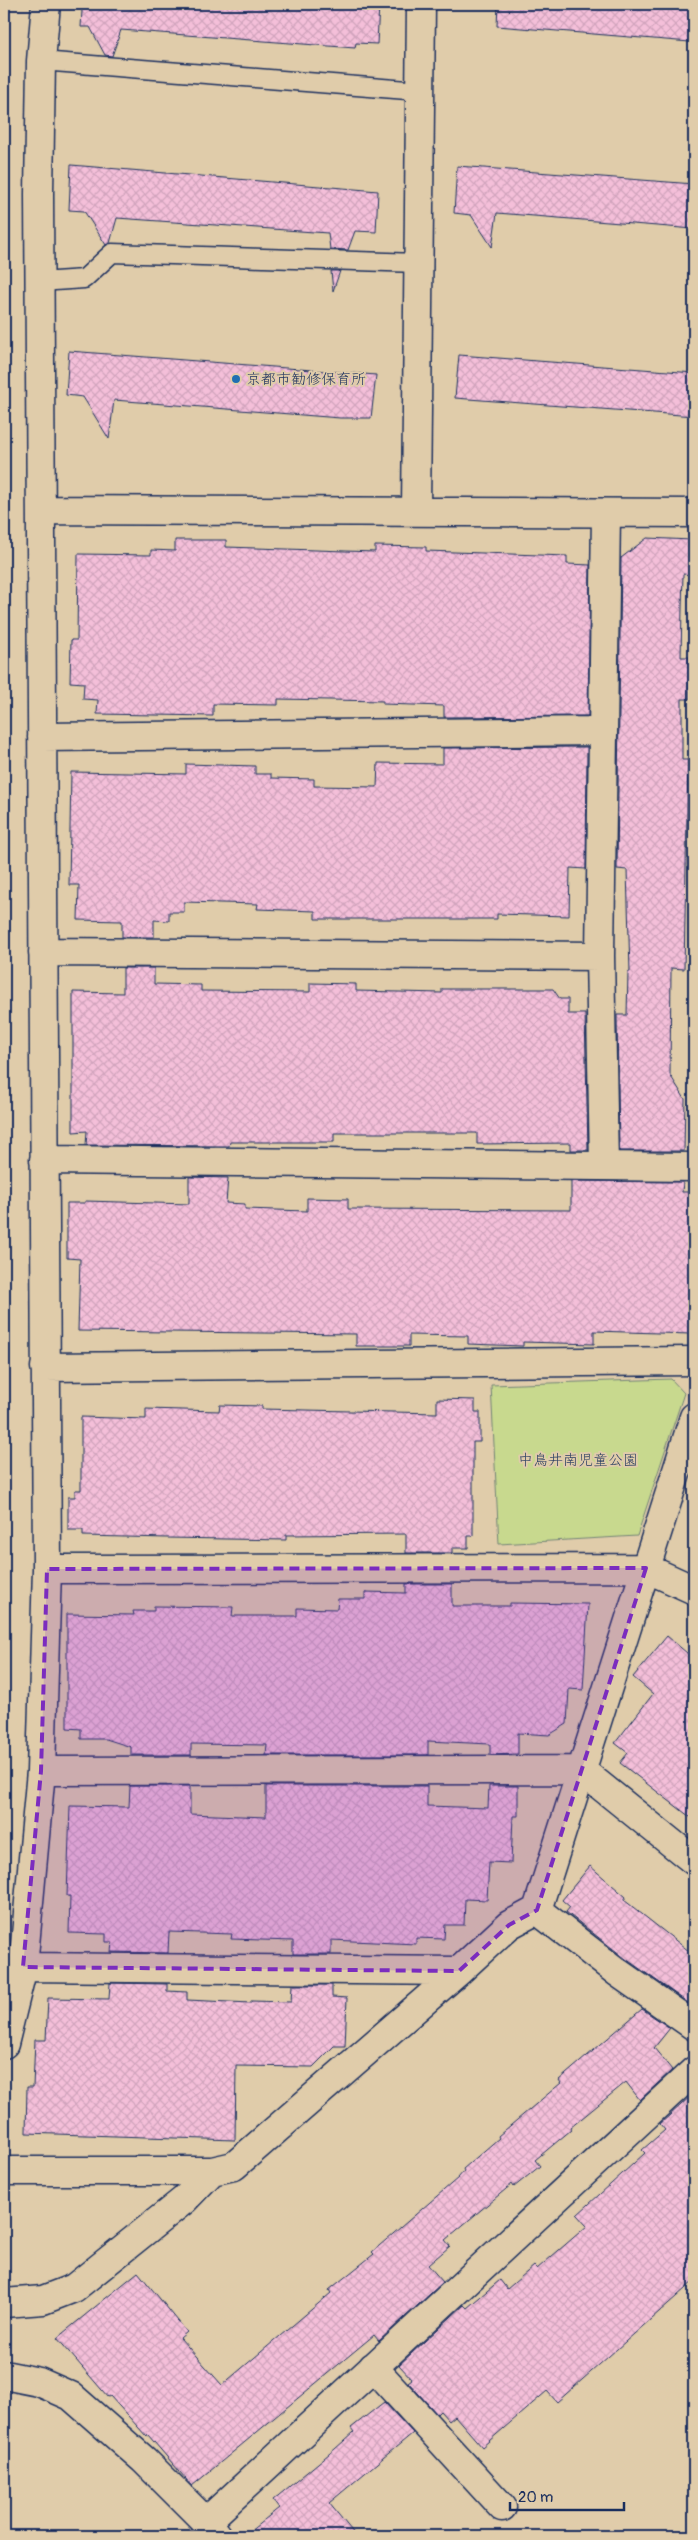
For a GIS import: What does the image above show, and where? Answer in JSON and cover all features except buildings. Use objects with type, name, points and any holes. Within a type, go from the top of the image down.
[{"type":"street","points":[[4,2044],[22,1967],[41,1771],[46,1569],[40,61],[46,4]]},
{"type":"street","points":[[416,512],[420,4]]},
{"type":"street","points":[[41,510],[694,513]]},
{"type":"street","points":[[604,1165],[600,956],[606,513]]},
{"type":"street","points":[[42,737],[602,732]]},
{"type":"street","points":[[43,952],[600,956]]},
{"type":"street","points":[[44,1160],[694,1167]]},
{"type":"street","points":[[45,1367],[694,1361]]},
{"type":"street","points":[[4,2171],[212,2171],[234,2166],[459,1971],[509,1925],[537,1910],[694,1418]]},
{"type":"street","points":[[46,1569],[646,1568],[694,1590]]},
{"type":"street","points":[[41,1771],[581,1770],[694,1861]]},
{"type":"street","points":[[537,1910],[617,1972],[694,2026]]},
{"type":"street","points":[[22,1967],[459,1971]]},
{"type":"street","points":[[4,2375],[39,2382],[72,2396],[144,2460],[211,2529],[373,2367],[694,2071]]},
{"type":"street","points":[[4,2303],[42,2300],[74,2288],[184,2200],[212,2171]]},
{"type":"street","points":[[373,2367],[502,2507]]},
{"type":"lane","points":[[40,61],[420,91]]},
{"type":"lane","points":[[40,282],[84,280],[112,253],[418,263]]},
{"type":"highlighted area","points":[[646,1568],[537,1910],[509,1925],[459,1971],[23,1967],[41,1771],[47,1569]]},
{"type":"green space","name":"中鳥井南児童公園","points":[[671,1379],[684,1393],[637,1536],[499,1544],[491,1385]]},
{"type":"place","name":"京都市勧修保育所","points":[[236,379]]}]
